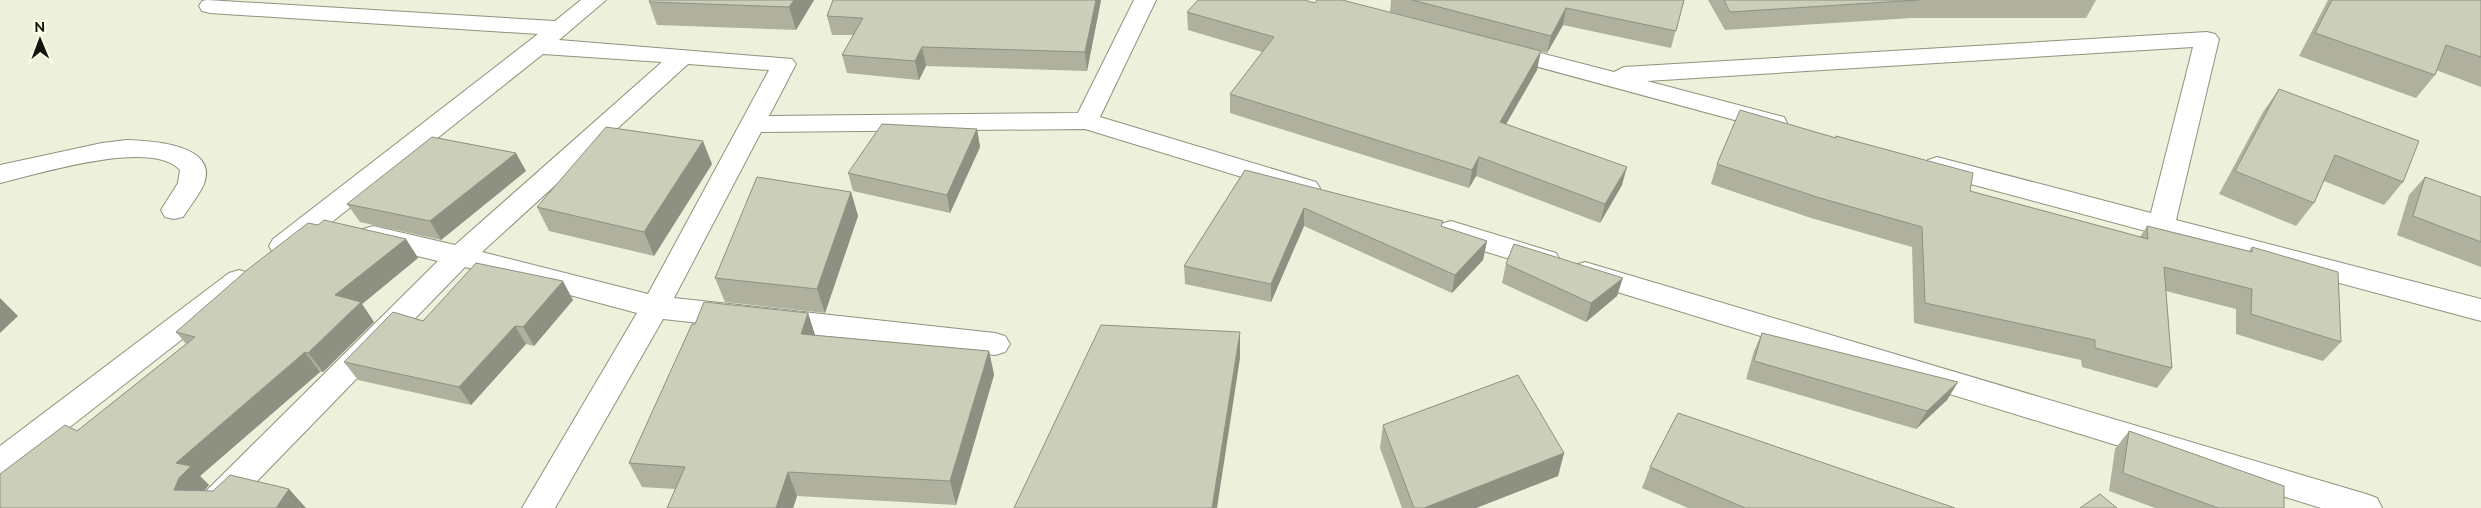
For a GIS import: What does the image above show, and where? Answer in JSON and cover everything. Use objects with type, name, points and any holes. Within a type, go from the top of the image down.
[{"type":"street","points":[[0,464],[313,223],[595,0]]},
{"type":"street","points":[[1086,121],[1145,0]]},
{"type":"street","points":[[210,6],[560,28]]},
{"type":"street","points":[[1600,76],[2207,39],[2161,225]]},
{"type":"street","points":[[1475,43],[1799,129]]},
{"type":"street","points":[[538,46],[784,64],[655,307],[538,508]]},
{"type":"street","points":[[210,508],[460,256],[683,56]]},
{"type":"street","points":[[742,143],[753,124],[1086,121],[1334,196]]},
{"type":"street","points":[[0,174],[102,151],[127,148],[157,150],[183,156],[193,168],[191,183],[174,210]]},
{"type":"street","points":[[1914,160],[2481,310]]},
{"type":"street","points":[[313,223],[460,256],[655,307],[995,344]]},
{"type":"street","points":[[1430,225],[2366,508]]},
{"type":"building","points":[[650,0],[794,0],[789,7],[649,2]]},
{"type":"building","points":[[833,0],[1096,0],[1085,52],[922,47],[915,61],[842,55],[863,18],[827,16]]},
{"type":"building","points":[[1198,0],[1304,0],[1315,3],[1317,0],[1342,0],[1541,51],[1500,122],[1627,167],[1605,204],[1479,157],[1472,170],[1230,94],[1274,37],[1187,12]]},
{"type":"building","points":[[1412,0],[1684,0],[1676,31],[1566,8],[1551,36]]},
{"type":"building","points":[[1724,0],[1919,0],[1730,12]]},
{"type":"building","points":[[2332,0],[2481,0],[2481,57],[2446,45],[2435,75],[2315,33]]},
{"type":"building","points":[[2279,89],[2419,141],[2403,182],[2335,155],[2314,203],[2235,171]]},
{"type":"building","points":[[1740,110],[1836,138],[1836,136],[1973,173],[1970,191],[2148,239],[2147,226],[2252,252],[2252,247],[2338,272],[2341,342],[2251,314],[2252,289],[2164,267],[2172,368],[2095,348],[2095,340],[1925,303],[1922,227],[1820,198],[1717,164]]},
{"type":"building","points":[[882,124],[977,129],[947,195],[848,173]]},
{"type":"building","points":[[606,127],[703,141],[644,232],[537,207]]},
{"type":"building","points":[[432,137],[516,153],[430,221],[347,204]]},
{"type":"building","points":[[1245,170],[1443,221],[1441,226],[1487,241],[1455,275],[1304,208],[1271,284],[1184,266]]},
{"type":"building","points":[[757,177],[851,192],[817,289],[715,278]]},
{"type":"building","points":[[2425,177],[2481,197],[2481,242],[2413,216]]},
{"type":"building","points":[[324,220],[406,239],[335,295],[361,302],[308,353],[305,352],[176,463],[191,466],[179,478],[174,490],[213,491],[230,475],[289,489],[276,508],[0,508],[0,474],[65,425],[77,431],[195,337],[176,332],[247,270],[308,223],[318,225]]},
{"type":"building","points":[[1514,244],[1623,278],[1591,303],[1506,264]]},
{"type":"building","points":[[476,263],[563,281],[523,327],[515,326],[459,387],[344,362],[393,312],[423,321]]},
{"type":"building","points":[[704,302],[808,313],[801,334],[989,351],[950,481],[788,472],[776,508],[667,508],[685,467],[629,463],[692,324],[695,324]]},
{"type":"building","points":[[1101,325],[1240,332],[1212,508],[1014,508]]},
{"type":"building","points":[[1762,333],[1958,382],[1927,411],[1754,361]]},
{"type":"building","points":[[1518,375],[1564,453],[1424,508],[1414,508],[1383,425]]},
{"type":"building","points":[[1678,413],[1955,508],[1745,508],[1650,467]]},
{"type":"building","points":[[2129,431],[2284,486],[2284,508],[2218,508],[2123,473]]},
{"type":"building","points":[[2100,494],[2117,508],[2080,508]]}]
